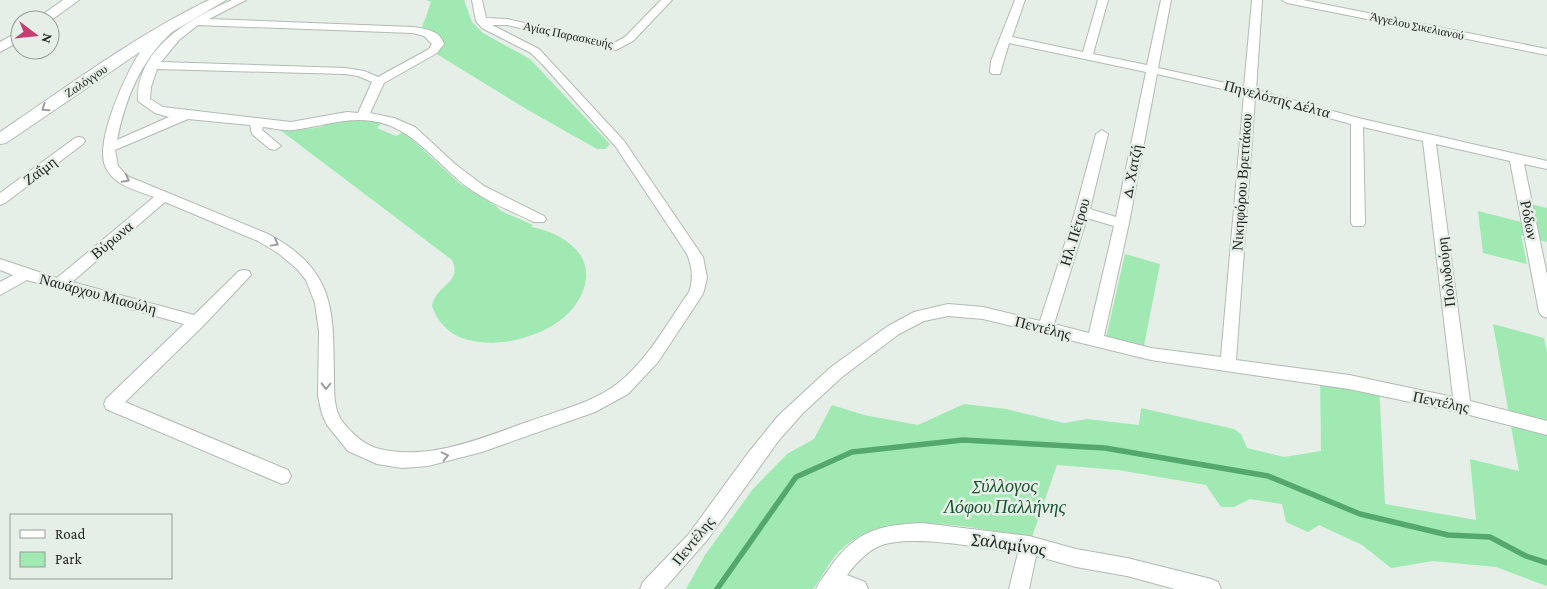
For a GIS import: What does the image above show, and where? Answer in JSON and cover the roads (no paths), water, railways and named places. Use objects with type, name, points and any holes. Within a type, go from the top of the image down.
[{"type":"street","points":[[57,10],[72,0]]},
{"type":"street","name":"Ζαλόγγου","points":[[1,136],[174,24],[219,0]]},
{"type":"street","points":[[241,0],[213,12],[196,22],[166,46],[153,65],[144,90],[144,101],[158,110],[170,113],[257,123],[299,126],[340,117],[362,116],[385,119],[403,125],[418,136],[463,177],[492,196],[539,220]]},
{"type":"street","points":[[174,24],[151,46],[140,60],[130,81],[109,143],[109,160],[116,174],[122,179],[264,237],[288,251],[313,278],[323,300],[327,341],[326,402],[331,417],[343,435],[359,448],[384,457],[412,461],[449,455],[586,408],[623,389],[646,365],[696,294],[700,277],[698,262],[620,144],[535,51],[486,26],[481,21],[477,0]]},
{"type":"street","name":"Αγίας Παρασκευής","points":[[481,21],[514,24],[616,47],[626,42],[667,0]]},
{"type":"street","points":[[996,72],[997,60],[1020,0]]},
{"type":"street","points":[[1087,56],[1103,0]]},
{"type":"street","name":"Δ. Χατζή","points":[[1095,341],[1122,223],[1166,0]]},
{"type":"street","name":"Νικηφόρου Βρεττάκου","points":[[1228,364],[1257,0]]},
{"type":"street","name":"Άγγελου Σικελιανού","points":[[1287,0],[1547,52]]},
{"type":"street","points":[[196,22],[413,30],[428,33],[437,40],[438,44],[433,51],[379,81],[362,116]]},
{"type":"street","name":"Πηνελόπης Δέλτα","points":[[1005,39],[1249,91],[1357,122],[1547,165]]},
{"type":"street","points":[[153,65],[351,71],[379,81]]},
{"type":"street","points":[[109,143],[170,113]]},
{"type":"street","points":[[109,143],[171,120],[191,116]]},
{"type":"street","points":[[1357,122],[1358,223]]},
{"type":"street","points":[[257,123],[256,131],[275,146]]},
{"type":"street","name":"Ηλ. Πέτρου","points":[[1046,328],[1082,212],[1102,134]]},
{"type":"street","name":"Πολυδούρη","points":[[1430,138],[1462,406]]},
{"type":"street","name":"Ζαΐμη","points":[[0,200],[79,141]]},
{"type":"street","name":"Ρόδων","points":[[1516,158],[1547,312]]},
{"type":"street","name":"Βύρωνα","points":[[60,284],[164,196]]},
{"type":"street","points":[[1082,212],[1122,223]]},
{"type":"street","name":"Ναυάρχου Μιαούλη","points":[[0,264],[60,284],[198,322]]},
{"type":"street","points":[[0,289],[26,274]]},
{"type":"street","points":[[244,275],[112,404],[282,476]]},
{"type":"street","name":"Πεντέλης","points":[[650,589],[672,568],[707,525],[760,450],[791,414],[837,370],[898,326],[925,313],[961,308],[1151,354],[1349,382],[1462,406],[1547,428]]},
{"type":"street","name":"Σαλαμίνος","points":[[829,584],[847,560],[861,547],[876,538],[893,533],[922,532],[1029,545],[1076,558],[1127,566],[1160,582],[1211,589]]},
{"type":"street","points":[[1019,589],[1029,545]]},
{"type":"street","points":[[829,584],[858,589]]},
{"type":"waterway","points":[[717,589],[796,477],[852,452],[963,440],[1105,448],[1268,476],[1360,514],[1448,535],[1490,537],[1526,556],[1547,563]]},
{"type":"park label","name":"Σύλλογος Λόφου Παλλήνης","points":[[1005,496]]}]
